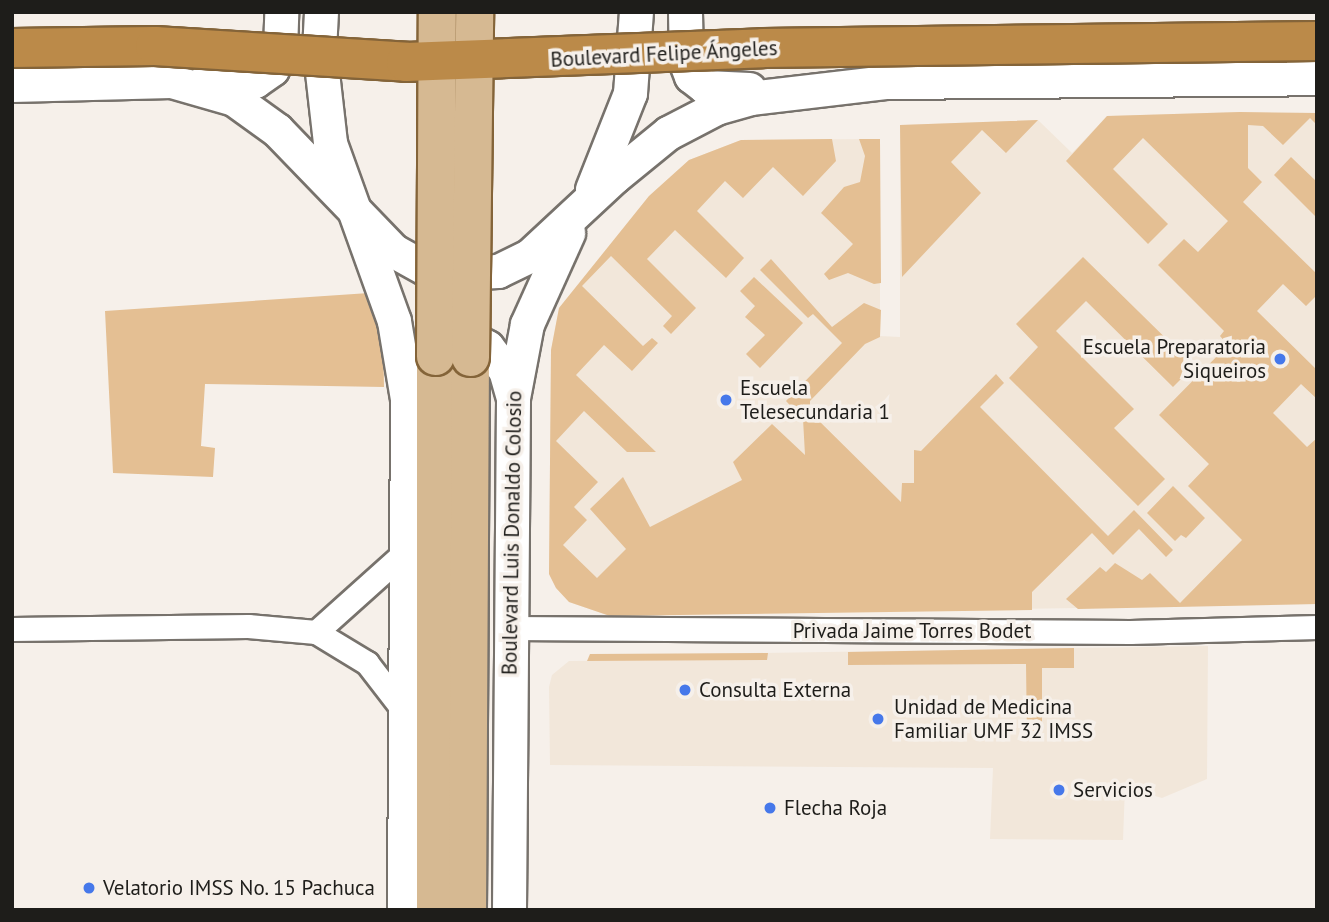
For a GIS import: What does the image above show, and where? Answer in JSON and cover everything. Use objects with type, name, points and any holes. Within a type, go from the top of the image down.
[{"type":"highway","name":"Boulevard Felipe Ángeles","points":[[12,48],[155,46],[406,62],[763,48],[1317,41]]},
{"type":"main road","points":[[12,85],[171,80],[255,81],[272,69],[280,50],[282,12]]},
{"type":"main road","points":[[321,12],[319,46],[330,143],[394,321],[407,399],[404,910]]},
{"type":"main road","points":[[435,910],[437,12]]},
{"type":"main road","name":"Boulevard Luis Donaldo Colosio","points":[[467,910],[474,12]]},
{"type":"main road","name":"Boulevard Luis Donaldo Colosio","points":[[509,910],[508,628],[513,398],[534,305],[583,206],[630,93],[636,12]]},
{"type":"main road","points":[[685,12],[686,63],[691,76],[705,87],[793,92]]},
{"type":"main road","points":[[171,80],[234,99],[251,110],[283,136],[353,212],[394,251],[425,268],[455,273],[498,271],[530,256],[583,206],[684,123],[716,108],[793,92],[887,82],[1317,78]]},
{"type":"main road","points":[[407,399],[424,362],[454,340],[474,340],[497,357],[513,398]]},
{"type":"street","points":[[316,632],[404,553]]},
{"type":"street","points":[[12,629],[248,626],[316,632],[367,663],[404,711]]},
{"type":"street","name":"Privada Jaime Torres Bodet","points":[[508,628],[1129,632],[1317,626]]},
{"type":"shaded area","points":[[1317,113],[1317,604],[610,616],[569,602],[556,588],[549,574],[551,350],[559,308],[649,196],[689,160],[741,140],[880,139],[880,336],[900,337],[900,125],[1038,120],[1072,153],[1107,116]]},
{"type":"shaded area","points":[[1317,113],[1317,125],[1310,118],[1283,145],[1263,126],[1248,125],[1248,168],[1262,182],[1243,202],[1317,274],[1317,295],[1306,306],[1283,284],[1257,311],[1317,370],[1317,399],[1301,384],[1273,413],[1307,447],[1317,438],[1317,604],[1078,609],[1066,599],[1100,567],[1106,572],[1115,563],[1142,580],[1150,573],[1180,603],[1242,540],[1188,486],[1209,464],[1159,415],[1228,345],[1220,336],[1224,331],[1158,265],[1184,239],[1198,252],[1228,221],[1143,138],[1113,169],[1168,224],[1148,244],[1066,161],[1107,116]]},
{"type":"shaded area","points":[[1038,120],[1006,153],[982,130],[951,162],[981,193],[902,277],[900,125]]},
{"type":"shaded area","points":[[832,139],[836,161],[803,196],[773,167],[743,198],[725,181],[697,211],[744,258],[726,278],[675,230],[647,259],[696,308],[671,334],[663,326],[672,316],[611,256],[582,286],[643,346],[652,338],[658,343],[632,371],[604,345],[576,375],[656,452],[627,452],[584,411],[556,441],[598,482],[574,507],[587,520],[563,545],[597,578],[626,549],[590,509],[623,477],[650,527],[742,480],[733,462],[772,424],[805,455],[803,419],[786,401],[842,343],[813,314],[808,318],[760,270],[771,259],[832,327],[864,303],[881,310],[880,337],[865,344],[810,401],[810,412],[901,502],[902,483],[914,483],[914,450],[921,451],[996,374],[1004,383],[980,407],[1108,536],[1134,510],[1173,550],[1166,557],[1139,529],[1113,555],[1092,533],[1032,592],[1032,610],[610,616],[569,602],[556,588],[549,574],[551,350],[559,308],[649,196],[689,160],[741,140]]},
{"type":"shaded area","points":[[859,139],[880,139],[881,283],[874,284],[848,273],[829,280],[824,274],[853,244],[821,213],[844,187],[860,182],[865,156]]},
{"type":"shaded area","points":[[1291,157],[1317,182],[1317,218],[1274,175]]},
{"type":"shaded area","points":[[1083,257],[1194,366],[1173,387],[1086,301],[1056,331],[1134,409],[1114,428],[1165,479],[1138,506],[1009,378],[1038,347],[1016,324]]},
{"type":"shaded area","points":[[754,277],[803,323],[760,368],[746,354],[765,335],[745,317],[755,306],[740,291]]},
{"type":"shaded area","points":[[369,293],[383,334],[384,387],[205,384],[201,446],[215,448],[213,477],[113,473],[105,311]]},
{"type":"shaded area","points":[[1173,486],[1205,518],[1186,538],[1181,535],[1175,541],[1147,513]]},
{"type":"shaded area","name":"Unidad de Medicina Familiar UMF 32 IMSS","points":[[1208,646],[1207,779],[1162,798],[1125,787],[1123,840],[990,839],[993,768],[550,765],[549,687],[552,675],[569,661],[690,660],[690,654]]},
{"type":"shaded area","points":[[1074,648],[1074,668],[1042,668],[1042,741],[1027,740],[1026,664],[848,665],[848,652]]},
{"type":"shaded area","points":[[768,653],[767,660],[587,661],[590,654]]},
{"type":"place","name":"Escuela Preparatoria Siqueiros","points":[[1280,359]]},
{"type":"place","name":"Escuela Telesecundaria 1","points":[[726,400]]},
{"type":"place","name":"Consulta Externa","points":[[685,690]]},
{"type":"place","name":"Unidad de Medicina Familiar UMF 32 IMSS","points":[[878,719]]},
{"type":"place","name":"Servicios","points":[[1059,790]]},
{"type":"place","name":"Flecha Roja","points":[[770,808]]},
{"type":"place","name":"Velatorio IMSS No. 15 Pachuca","points":[[89,888]]}]
